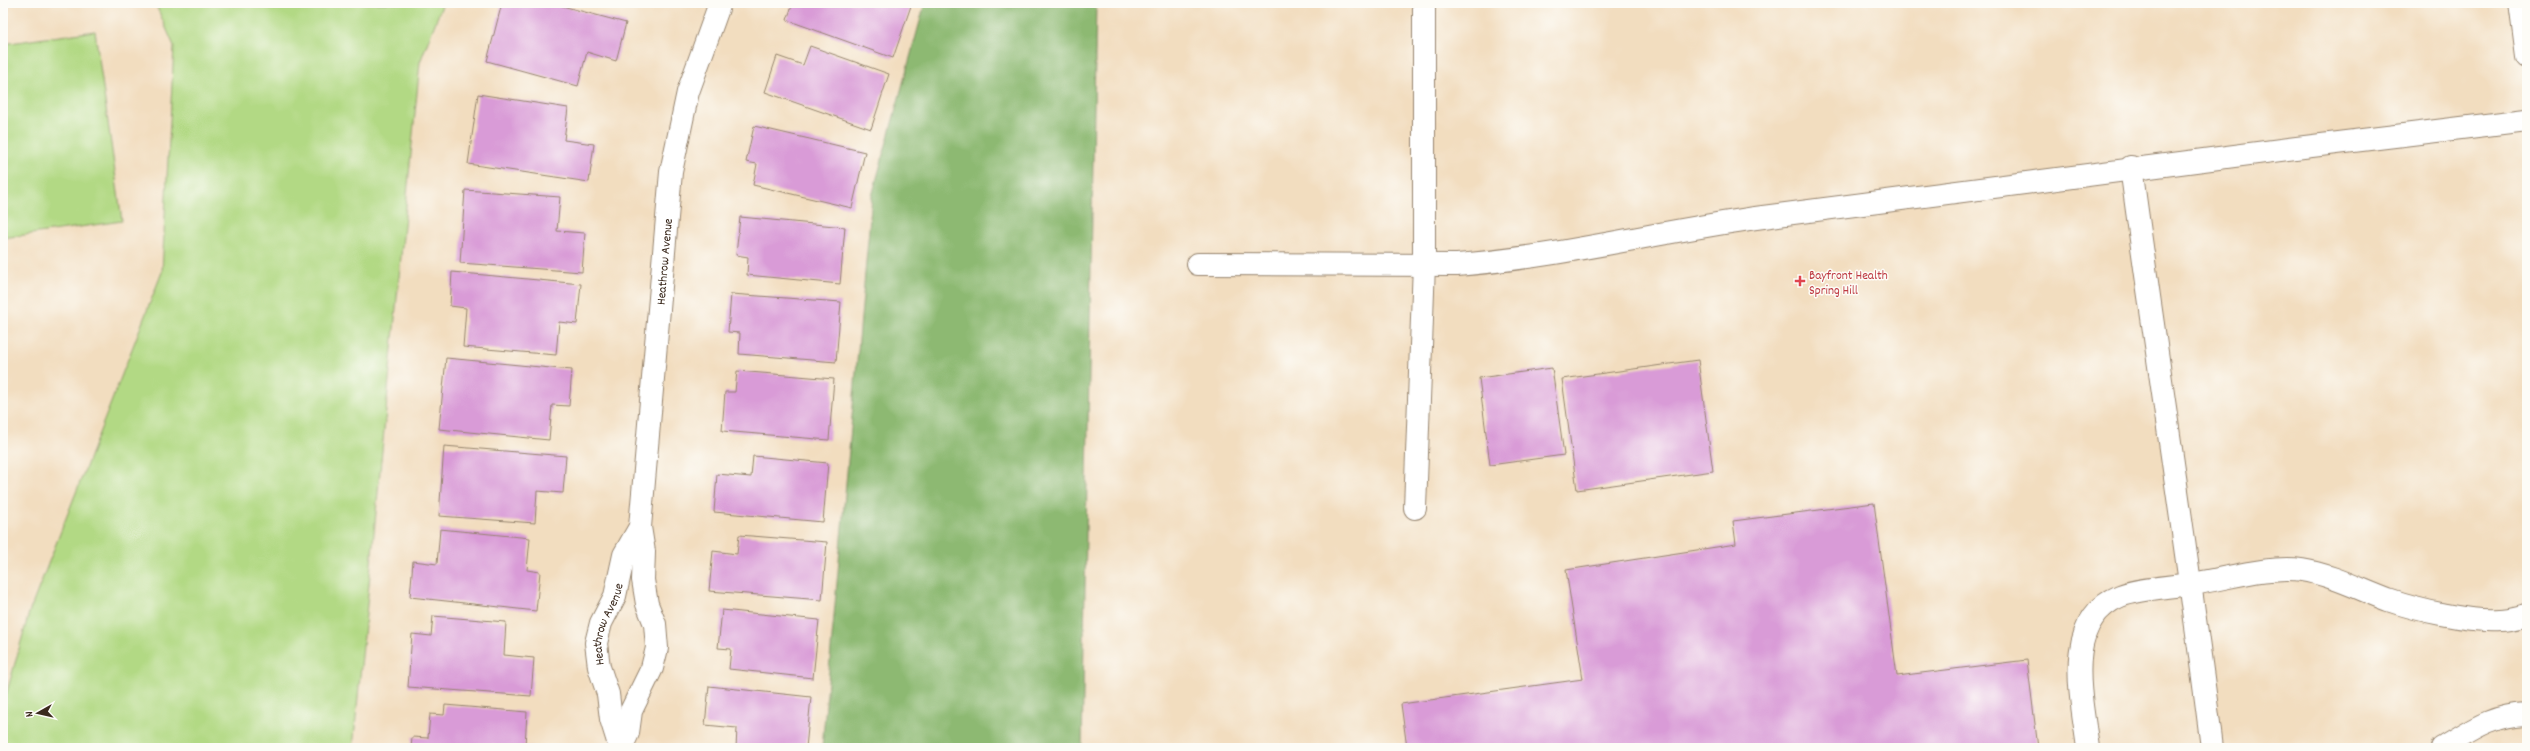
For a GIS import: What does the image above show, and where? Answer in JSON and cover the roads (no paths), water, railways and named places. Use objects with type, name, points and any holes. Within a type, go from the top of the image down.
[{"type":"street","name":"Heathrow Avenue","points":[[621,748],[628,733],[631,711],[652,668],[656,648],[655,624],[647,604],[642,580],[644,552],[640,527],[671,172],[688,92],[720,3]]},
{"type":"street","points":[[1415,508],[1424,264],[1424,3]]},
{"type":"street","points":[[2520,3],[2527,57]]},
{"type":"street","points":[[1198,264],[1424,264],[1500,262],[1561,254],[1704,225],[2131,167],[2527,120]]},
{"type":"street","points":[[2131,167],[2162,394],[2191,584],[2212,748]]},
{"type":"street","name":"Heathrow Avenue","points":[[621,748],[611,719],[608,694],[599,667],[596,643],[601,623],[615,596],[624,555],[640,527]]},
{"type":"street","points":[[2088,748],[2079,676],[2079,654],[2087,628],[2098,609],[2121,596],[2272,570],[2300,570],[2325,575],[2390,600],[2463,618],[2501,620],[2527,615]]},
{"type":"street","points":[[2442,748],[2493,719],[2507,715],[2527,714]]},
{"type":"place","name":"Bayfront Health Spring Hill","points":[[1800,281]]}]
